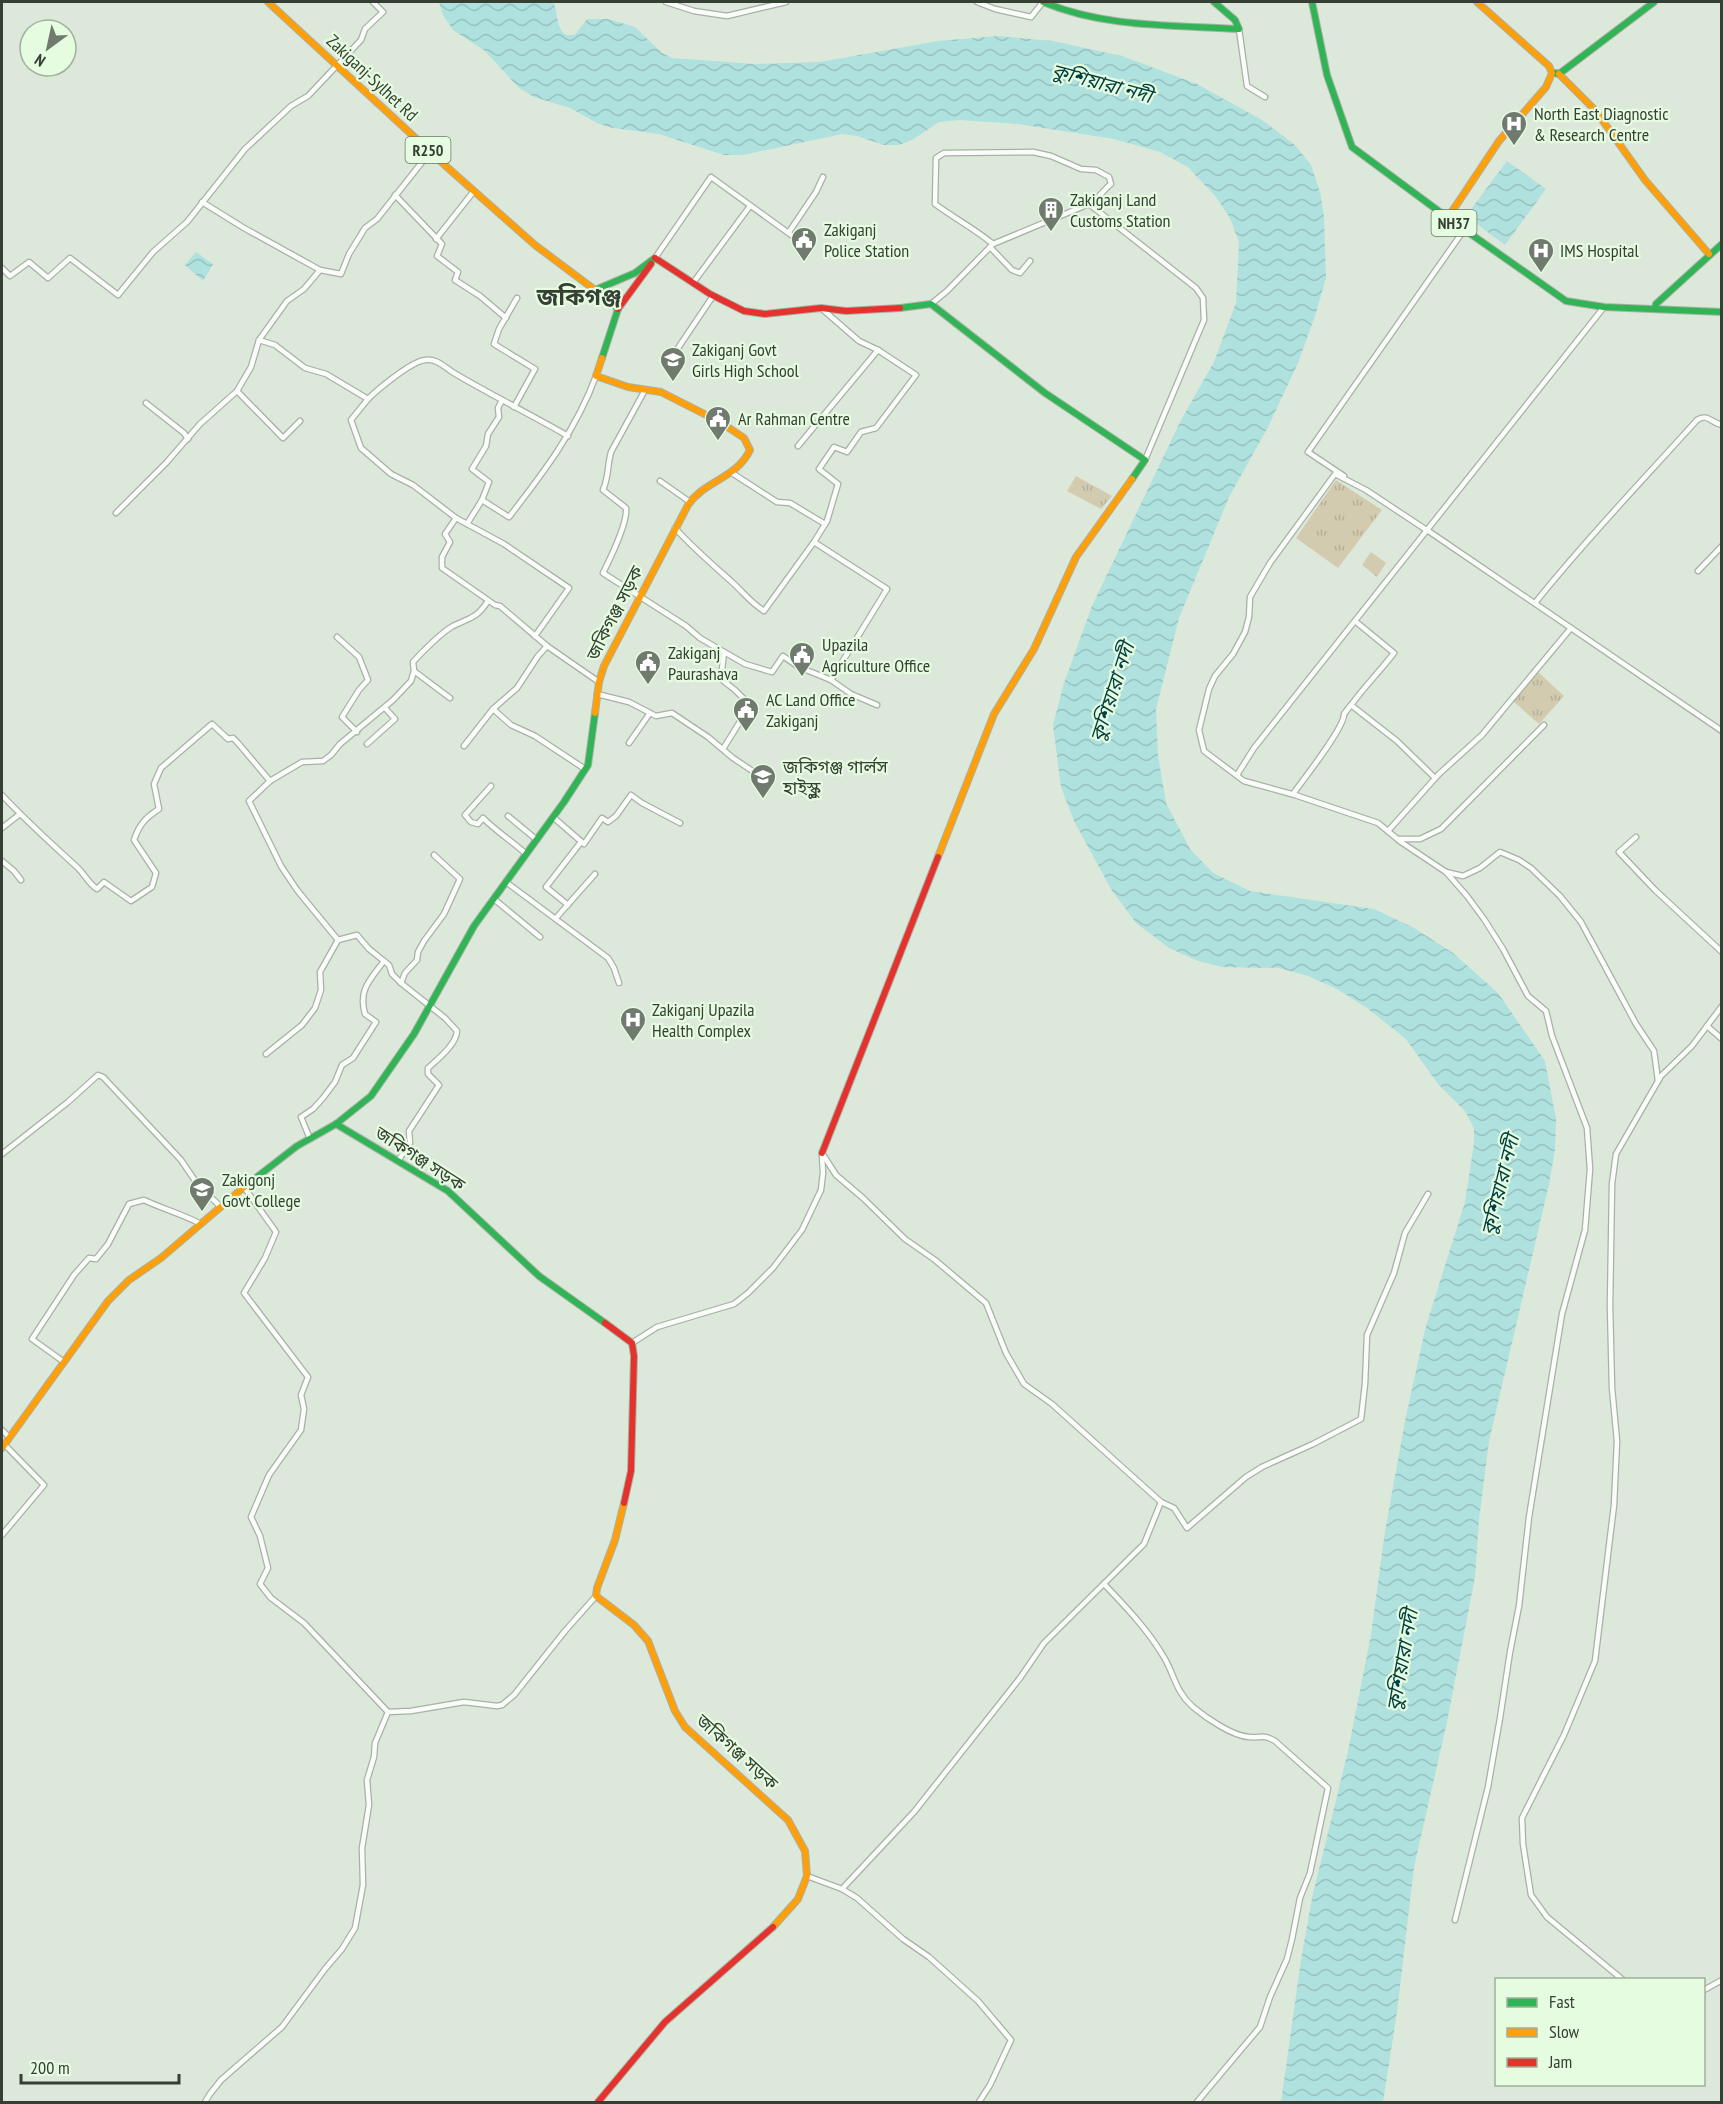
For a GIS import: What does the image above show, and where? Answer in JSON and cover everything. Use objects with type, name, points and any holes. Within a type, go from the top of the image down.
[{"type":"main road","name":"Zakiganj-Sylhet Rd","points":[[268,2],[430,152],[535,245],[595,290]]},
{"type":"main road","points":[[1043,2],[1054,8],[1090,17],[1239,29],[1236,20],[1214,2]]},
{"type":"main road","points":[[1313,2],[1327,75],[1352,147],[1448,219]]},
{"type":"main road","points":[[1477,2],[1549,66],[1555,74],[1574,87],[1595,110],[1645,180],[1709,254]]},
{"type":"main road","points":[[1555,74],[1654,2]]},
{"type":"main road","name":"NH37","points":[[1555,74],[1499,141],[1448,219],[1566,301],[1604,308],[1722,312]]},
{"type":"main road","points":[[1655,308],[1656,304],[1722,244]]},
{"type":"main road","points":[[618,309],[595,290],[635,273],[655,258]]},
{"type":"main road","points":[[655,258],[713,296],[744,311],[754,313],[821,308],[846,311],[906,308],[931,304],[1045,393],[1145,460],[1076,556],[1034,649],[994,714],[822,1153]]},
{"type":"main road","points":[[596,376],[618,309],[655,258]]},
{"type":"main road","name":"জকিগঞ্জ সড়ক","points":[[596,376],[627,387],[662,392],[720,422],[744,438],[750,450],[747,460],[690,502],[604,666],[597,694],[588,765],[474,926],[414,1034],[371,1096],[336,1124],[448,1191],[539,1276],[632,1343]]},
{"type":"main road","points":[[3,1446],[108,1301],[122,1287],[162,1258],[244,1187],[297,1146],[336,1124]]},
{"type":"main road","points":[[596,1596],[615,1540],[631,1471],[634,1356],[632,1343]]},
{"type":"main road","name":"জকিগঞ্জ সড়ক","points":[[596,1596],[634,1625],[648,1641],[675,1711],[685,1726],[788,1820],[805,1851],[807,1876]]},
{"type":"main road","points":[[598,2103],[665,2022],[769,1930],[798,1899],[807,1876]]},
{"type":"street","points":[[2,268],[10,276],[29,262],[48,279],[70,258],[118,296],[153,252],[187,222],[252,142],[291,106],[308,96],[361,40],[364,29],[383,12],[373,2]]},
{"type":"street","points":[[666,2],[694,11],[727,16],[786,2]]},
{"type":"street","points":[[750,11],[753,2]]},
{"type":"street","points":[[977,2],[1030,18],[1043,2]]},
{"type":"street","points":[[1239,29],[1247,86],[1265,97]]},
{"type":"street","points":[[202,202],[320,270],[341,274],[364,228],[377,219],[430,152]]},
{"type":"street","points":[[931,304],[992,246],[1095,202],[1103,190],[1111,184],[1109,177],[1096,171],[1081,169],[1051,156],[1033,152],[944,153],[936,158],[935,204],[981,234],[992,246],[1012,270],[1020,273],[1030,261]]},
{"type":"street","points":[[655,258],[711,177],[805,245]]},
{"type":"street","points":[[789,232],[811,200],[823,177]]},
{"type":"street","points":[[436,239],[474,191]]},
{"type":"street","points":[[395,195],[442,244],[437,256],[458,272],[455,280],[480,296],[506,318]]},
{"type":"street","points":[[1089,204],[1196,288],[1203,298],[1204,320],[1145,460]]},
{"type":"street","points":[[693,283],[750,206]]},
{"type":"street","points":[[1428,531],[1308,452],[1464,230]]},
{"type":"street","points":[[116,513],[200,424],[237,391],[251,367],[259,340],[286,301],[304,289],[320,270]]},
{"type":"street","points":[[672,357],[713,296]]},
{"type":"street","points":[[514,407],[535,369],[494,344],[518,298]]},
{"type":"street","points":[[675,528],[690,545],[738,588],[747,600],[764,611],[814,542],[825,524],[838,484],[819,469],[834,447],[847,452],[861,432],[876,428],[916,375],[851,334],[821,308]]},
{"type":"street","points":[[1237,775],[1254,748],[1604,308]]},
{"type":"street","points":[[259,340],[275,345],[305,368],[326,374],[368,399]]},
{"type":"street","points":[[798,446],[878,350]]},
{"type":"street","points":[[535,636],[569,588],[504,544],[456,518],[413,485],[392,474],[361,448],[351,420],[379,388],[423,359],[435,360],[568,436]]},
{"type":"street","points":[[482,500],[509,517],[530,492],[568,436],[587,400],[596,376]]},
{"type":"street","points":[[645,390],[611,453],[608,463],[609,477],[603,490],[626,508],[627,516],[614,553],[603,573],[745,664],[772,672],[783,657],[799,667],[831,680],[850,694],[877,705]]},
{"type":"street","points":[[237,391],[283,438],[300,421]]},
{"type":"street","points":[[467,524],[482,500],[489,482],[472,469],[486,446],[488,434],[500,417],[498,408],[502,400]]},
{"type":"street","points":[[146,403],[184,433],[188,439]]},
{"type":"street","points":[[1535,603],[1580,548],[1697,420],[1708,417],[1722,425]]},
{"type":"street","points":[[732,473],[777,502],[790,503],[825,524]]},
{"type":"street","points":[[1455,1920],[1488,1787],[1519,1606],[1529,1517],[1562,1314],[1585,1230],[1590,1169],[1587,1128],[1552,1036],[1546,1011],[1528,996],[1490,929],[1467,896],[1446,872],[1378,823],[1293,794],[1244,781],[1204,752],[1199,730],[1209,689],[1215,676],[1233,654],[1245,632],[1249,617],[1250,597],[1261,577],[1335,474],[1366,490],[1428,531],[1722,731]]},
{"type":"street","points":[[660,481],[690,502]]},
{"type":"street","points":[[456,518],[444,534],[450,542],[442,557],[442,568],[488,601],[500,606],[547,646],[599,682]]},
{"type":"street","points":[[814,542],[887,589],[831,680]]},
{"type":"street","points":[[1698,571],[1722,546]]},
{"type":"street","points":[[338,940],[297,890],[281,866],[249,801],[270,781],[302,762],[323,761],[385,708],[411,681],[414,671],[413,662],[423,651],[454,626],[474,618],[488,601]]},
{"type":"street","points":[[1293,794],[1337,732],[1344,720],[1344,714],[1366,684],[1394,653],[1355,621]]},
{"type":"street","points":[[1388,831],[1435,778],[1482,735],[1571,628]]},
{"type":"street","points":[[337,637],[359,657],[368,680],[342,717],[357,732]]},
{"type":"street","points":[[464,746],[493,709],[517,688],[547,646]]},
{"type":"street","points":[[723,749],[748,703],[721,680],[724,652]]},
{"type":"street","points":[[414,671],[450,698]]},
{"type":"street","points":[[597,694],[629,702],[656,716],[672,713],[766,780]]},
{"type":"street","points":[[1352,705],[1397,741],[1435,778]]},
{"type":"street","points":[[367,744],[395,719],[385,708]]},
{"type":"street","points":[[493,709],[512,725],[535,736],[585,769]]},
{"type":"street","points":[[629,743],[650,713]]},
{"type":"street","points":[[2,795],[63,857],[81,872],[87,882],[97,889],[104,882],[131,901],[152,887],[156,873],[134,840],[138,828],[146,817],[159,809],[154,784],[161,768],[170,759],[212,724],[228,739],[233,738],[270,781]]},
{"type":"street","points":[[1398,839],[1420,839],[1441,829],[1544,724]]},
{"type":"street","points":[[491,786],[465,815],[471,822],[478,824],[483,818],[500,835],[526,854]]},
{"type":"street","points":[[553,817],[584,844],[602,818],[608,822],[616,816],[631,795],[680,823]]},
{"type":"street","points":[[2,828],[20,814]]},
{"type":"street","points":[[508,816],[537,840]]},
{"type":"street","points":[[1636,837],[1619,852],[1655,890],[1722,952]]},
{"type":"street","points":[[568,905],[546,887],[581,842]]},
{"type":"street","points":[[1446,872],[1463,876],[1480,868],[1500,852],[1519,860],[1560,896],[1581,922],[1636,1024],[1654,1051],[1658,1080]]},
{"type":"street","points":[[401,983],[405,974],[417,960],[418,952],[424,941],[444,914],[460,879],[434,855]]},
{"type":"street","points":[[2,861],[21,880]]},
{"type":"street","points":[[556,918],[595,874]]},
{"type":"street","points":[[506,882],[608,958],[619,982]]},
{"type":"street","points":[[494,899],[540,937]]},
{"type":"street","points":[[266,1054],[302,1025],[315,1008],[321,990],[320,972],[338,940],[357,935],[384,961],[401,983],[457,1031],[456,1037],[440,1058],[428,1068],[428,1074],[439,1085],[409,1131],[410,1143],[398,1161]]},
{"type":"street","points":[[310,1139],[301,1117],[324,1098],[342,1065],[353,1058],[376,1022],[365,1014],[361,1002],[366,985],[384,961]]},
{"type":"street","points":[[1621,1978],[1547,1917],[1531,1895],[1523,1844],[1522,1818],[1564,1735],[1595,1662],[1614,1505],[1617,1441],[1612,1388],[1610,1306],[1612,1184],[1616,1154],[1658,1080],[1692,1046],[1722,1005]]},
{"type":"street","points":[[1707,1026],[1722,1039]]},
{"type":"street","points":[[2,1154],[98,1075],[103,1077],[181,1160],[198,1185],[221,1207]]},
{"type":"street","points":[[632,1343],[657,1327],[734,1304],[754,1288],[785,1254],[802,1230],[815,1205],[823,1173],[822,1153]]},
{"type":"street","points":[[822,1153],[836,1175],[905,1239],[935,1260],[986,1303],[1006,1353],[1024,1384],[1052,1404],[1161,1502],[1174,1508],[1188,1528],[1254,1472],[1361,1419],[1367,1335],[1394,1273],[1405,1233],[1428,1194]]},
{"type":"street","points":[[244,1187],[276,1232],[265,1258],[244,1293],[308,1377],[302,1395],[304,1409],[301,1430],[269,1475],[251,1517],[260,1536],[268,1568],[260,1584],[271,1598],[304,1623],[388,1712],[411,1711],[464,1702],[502,1705],[514,1695],[571,1623],[596,1596]]},
{"type":"street","points":[[64,1362],[32,1339],[74,1275],[88,1258],[96,1259],[108,1244],[129,1204],[144,1200],[178,1212],[201,1224]]},
{"type":"street","points":[[2,1430],[9,1437]]},
{"type":"street","points":[[2,1535],[44,1485],[3,1446]]},
{"type":"street","points":[[842,1889],[914,1812],[1020,1678],[1044,1643],[1144,1544],[1161,1502]]},
{"type":"street","points":[[1104,1584],[1141,1624],[1165,1660],[1176,1688],[1192,1706],[1234,1734],[1250,1737],[1265,1736],[1275,1741],[1328,1788],[1310,1873],[1300,1898],[1292,1940],[1260,2027],[1197,2103]]},
{"type":"street","points":[[205,2103],[221,2080],[282,2027],[342,1949],[355,1928],[363,1885],[362,1848],[369,1804],[367,1780],[375,1743],[388,1712]]},
{"type":"street","points":[[807,1876],[842,1889],[857,1898],[978,2001],[1011,2040],[979,2103]]},
{"type":"street","points":[[1705,1989],[1722,1980]]},
{"type":"green space","points":[[1076,476],[1112,496],[1101,509],[1067,491]]},
{"type":"green space","points":[[1336,480],[1382,510],[1338,568],[1296,538]]},
{"type":"green space","points":[[1371,552],[1386,563],[1377,577],[1362,565]]},
{"type":"green space","points":[[1538,672],[1564,696],[1539,724],[1513,701]]},
{"type":"water","name":"কুশিয়ারা নদী","points":[[439,2],[553,2],[560,28],[566,35],[575,35],[587,19],[608,19],[635,27],[662,53],[672,58],[756,64],[820,62],[938,41],[998,36],[1053,41],[1122,56],[1197,84],[1262,120],[1295,145],[1311,165],[1320,192],[1324,217],[1326,278],[1298,363],[1268,427],[1229,497],[1179,618],[1156,709],[1158,756],[1166,803],[1190,849],[1213,873],[1250,891],[1374,909],[1414,928],[1453,953],[1498,993],[1545,1061],[1556,1119],[1555,1150],[1549,1184],[1489,1441],[1479,1520],[1475,1577],[1447,1722],[1414,1867],[1397,2012],[1383,2102],[1281,2102],[1312,1898],[1348,1751],[1371,1635],[1385,1531],[1406,1416],[1426,1326],[1465,1202],[1474,1143],[1474,1128],[1465,1111],[1438,1084],[1406,1039],[1367,1008],[1337,989],[1308,976],[1279,968],[1222,967],[1198,961],[1169,948],[1136,923],[1111,889],[1074,821],[1061,787],[1053,725],[1064,683],[1092,606],[1181,420],[1214,362],[1236,303],[1239,242],[1230,218],[1216,197],[1188,167],[1160,152],[1114,139],[1018,124],[960,120],[939,122],[912,140],[899,145],[884,145],[857,136],[842,134],[743,155],[724,155],[659,134],[613,128],[599,124],[570,108],[534,97],[518,87],[485,51],[453,30],[443,15]]},
{"type":"water","points":[[1507,161],[1546,189],[1505,245],[1466,216]]},
{"type":"water","points":[[196,252],[213,264],[203,281],[185,265]]},
{"type":"traffic: fast","points":[[1043,2],[1090,17],[1115,21],[1164,26],[1239,29],[1235,20],[1214,2]]},
{"type":"traffic: fast","points":[[1312,2],[1327,75],[1352,147],[1448,218]]},
{"type":"traffic: fast","points":[[1555,73],[1559,74],[1654,2]]},
{"type":"traffic: fast","points":[[1453,210],[1448,218],[1566,301],[1604,307],[1722,312]]},
{"type":"traffic: fast","points":[[1655,308],[1656,304],[1722,244]]},
{"type":"traffic: fast","points":[[595,290],[635,273],[655,258]]},
{"type":"traffic: fast","points":[[595,290],[618,309],[602,358]]},
{"type":"traffic: fast","points":[[900,308],[931,304],[1045,393],[1145,460],[1132,479]]},
{"type":"traffic: fast","points":[[244,1187],[297,1146],[336,1124],[371,1096],[414,1034],[474,926],[588,765],[595,713]]},
{"type":"traffic: fast","points":[[336,1124],[448,1191],[539,1276],[605,1323]]},
{"type":"traffic: slow","points":[[268,2],[535,245],[595,290]]},
{"type":"traffic: slow","points":[[1453,210],[1499,141],[1546,87],[1552,73],[1549,66],[1477,2]]},
{"type":"traffic: slow","points":[[1559,74],[1595,110],[1645,180],[1709,254]]},
{"type":"traffic: slow","points":[[595,713],[599,682],[604,666],[688,505],[703,490],[737,467],[750,450],[744,438],[720,422],[661,392],[628,387],[596,376],[602,358]]},
{"type":"traffic: slow","points":[[938,857],[994,714],[1034,649],[1076,557],[1132,479]]},
{"type":"traffic: slow","points":[[2,1448],[108,1301],[129,1280],[161,1258],[244,1187]]},
{"type":"traffic: slow","points":[[624,1503],[615,1540],[596,1596],[634,1625],[648,1641],[675,1711],[685,1727],[788,1820],[805,1851],[807,1876],[798,1899],[773,1927]]},
{"type":"traffic: jam","points":[[655,258],[710,294],[744,311],[765,314],[821,308],[846,311],[900,308]]},
{"type":"traffic: jam","points":[[618,309],[651,264]]},
{"type":"traffic: jam","points":[[822,1153],[938,857]]},
{"type":"traffic: jam","points":[[605,1323],[632,1343],[634,1356],[631,1471],[624,1503]]},
{"type":"traffic: jam","points":[[598,2102],[665,2022],[773,1927]]},
{"type":"place","name":"North East Diagnostic & Research Centre","points":[[1514,147]]},
{"type":"place","name":"Zakiganj Land Customs Station","points":[[1051,233]]},
{"type":"place","name":"Zakiganj Police Station","points":[[804,263]]},
{"type":"place","name":"IMS Hospital","points":[[1541,274]]},
{"type":"place","name":"Zakiganj Govt Girls High School","points":[[673,383]]},
{"type":"place","name":"Ar Rahman Centre","points":[[718,442]]},
{"type":"place","name":"Upazila Agriculture Office","points":[[802,678]]},
{"type":"place","name":"Zakiganj Paurashava","points":[[648,686]]},
{"type":"place","name":"AC Land Office Zakiganj","points":[[746,733]]},
{"type":"place","name":"জকিগঞ্জ গার্লস হাইস্কুল","points":[[763,800]]},
{"type":"place","name":"Zakiganj Upazila Health Complex","points":[[633,1043]]},
{"type":"place","name":"Zakigonj Govt College","points":[[202,1213]]},
{"type":"district","name":"জকিগঞ্জ","points":[[579,297]]}]
